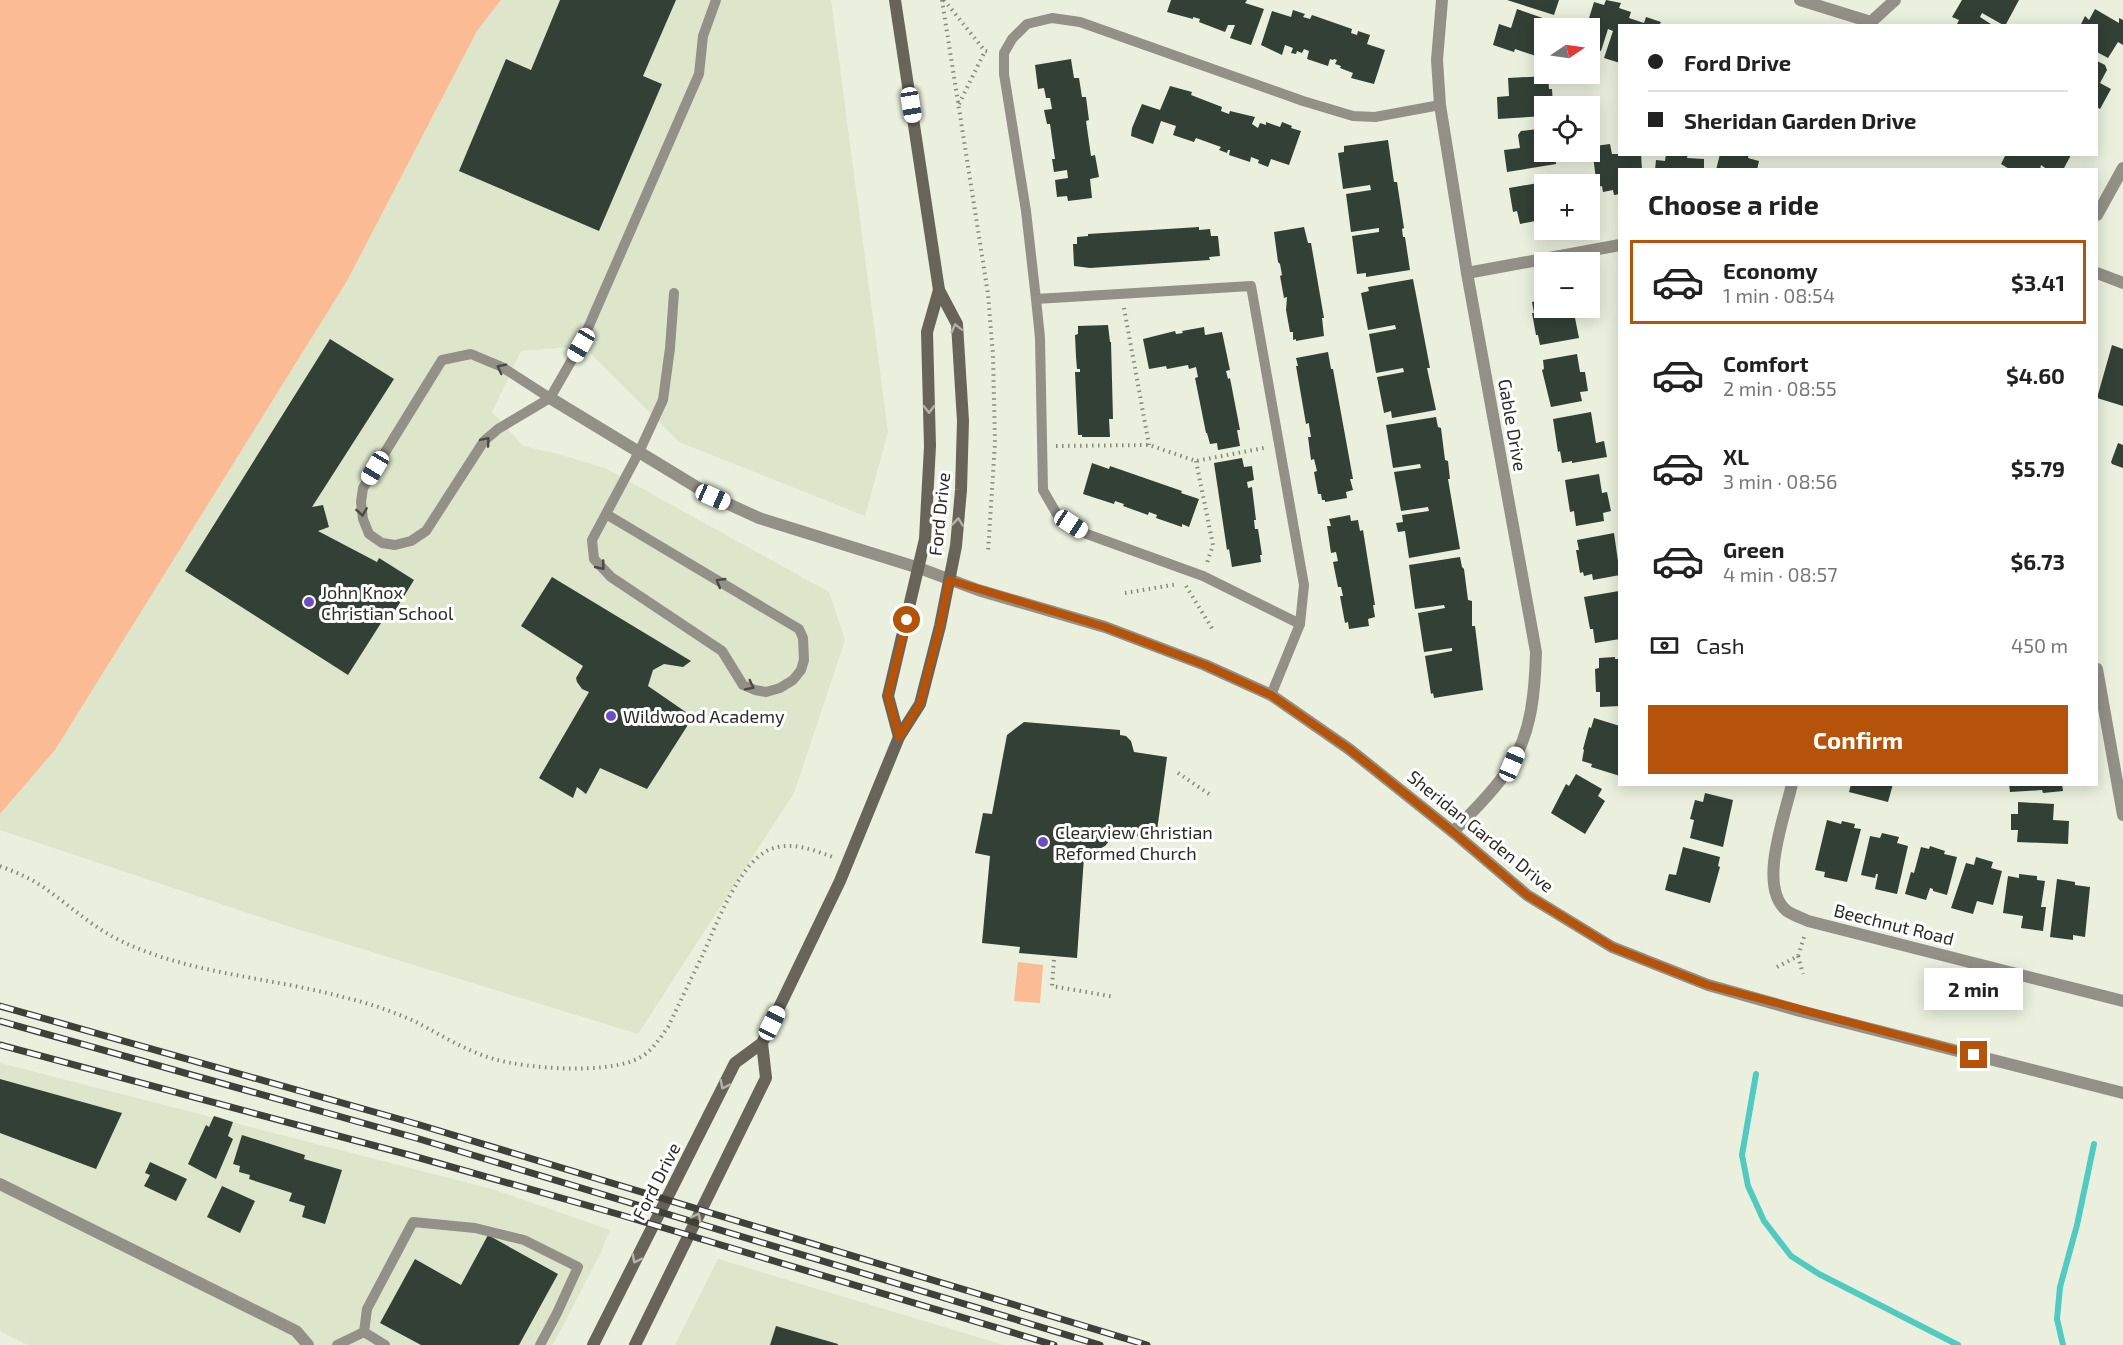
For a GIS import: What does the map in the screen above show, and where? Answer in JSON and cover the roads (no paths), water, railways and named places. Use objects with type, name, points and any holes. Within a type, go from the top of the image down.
[{"type":"main road","name":"Ford Drive","points":[[593,1345],[735,1063],[762,1043],[848,862],[899,737],[920,704],[940,626],[956,546],[961,490],[963,421],[957,324],[939,290],[895,0]]},
{"type":"main road","name":"Ford Drive","points":[[899,737],[888,696],[925,539],[930,446],[927,332],[939,290]]},
{"type":"main road","points":[[634,1345],[766,1078],[762,1043]]},
{"type":"street","name":"Gable Drive","points":[[1442,0],[1437,60],[1440,105],[1467,273],[1536,652],[1535,690],[1527,728],[1512,764],[1453,832]]},
{"type":"street","points":[[1800,0],[1871,22],[1895,0]]},
{"type":"street","points":[[2098,213],[2123,168]]},
{"type":"street","points":[[1467,273],[1618,245]]},
{"type":"street","points":[[2098,273],[2123,283]]},
{"type":"street","name":"Sheridan Garden Drive","points":[[550,398],[713,497],[759,518],[919,568],[949,580],[1105,627],[1205,665],[1271,695],[1349,749],[1527,895],[1612,947],[1708,985],[1800,1011],[2123,1093]]},
{"type":"street","points":[[2098,675],[2123,815]]},
{"type":"street","name":"Beechnut Road","points":[[1792,786],[1772,869],[1776,897],[1787,911],[1808,921],[2123,1001]]},
{"type":"street","points":[[0,1184],[296,1331],[308,1345]]},
{"type":"lane","points":[[550,398],[502,367],[471,354],[442,360],[363,488],[360,502],[369,534],[382,543],[395,545],[411,541],[426,531],[484,441],[498,429],[550,398],[581,345],[699,74],[703,36],[716,0]]},
{"type":"lane","points":[[1300,624],[1203,576],[1084,533],[1058,516],[1043,490],[1040,338],[1026,211],[1004,74],[1004,53],[1012,39],[1028,24],[1052,18],[1080,22],[1303,101],[1353,116],[1375,117],[1440,105]]},
{"type":"lane","points":[[1036,299],[1251,286],[1304,585],[1300,624],[1271,695]]},
{"type":"lane","points":[[606,514],[799,629],[804,660],[801,670],[793,681],[766,692],[743,685],[722,651],[611,577],[594,560],[591,540],[639,452],[663,400],[674,293]]},
{"type":"lane","points":[[364,1332],[367,1310],[413,1222],[476,1228],[524,1240],[578,1267],[540,1345]]},
{"type":"lane","points":[[337,1345],[364,1332]]},
{"type":"lane","points":[[364,1332],[385,1345]]},
{"type":"waterway","points":[[1756,1074],[1742,1155],[1748,1186],[1764,1221],[1791,1256],[1819,1274],[1958,1345]]},
{"type":"waterway","points":[[2063,1345],[2057,1319],[2060,1287],[2077,1225],[2094,1144]]},
{"type":"railway","points":[[0,1006],[420,1125],[1147,1345]]},
{"type":"railway","points":[[0,1021],[416,1138],[1100,1345]]},
{"type":"railway","points":[[0,1045],[413,1156],[621,1215],[1054,1345]]},
{"type":"place","name":"John Knox Christian School","points":[[309,602]]},
{"type":"place","name":"Wildwood Academy","points":[[611,716]]},
{"type":"place","name":"Clearview Christian Reformed Church","points":[[1043,842]]}]
